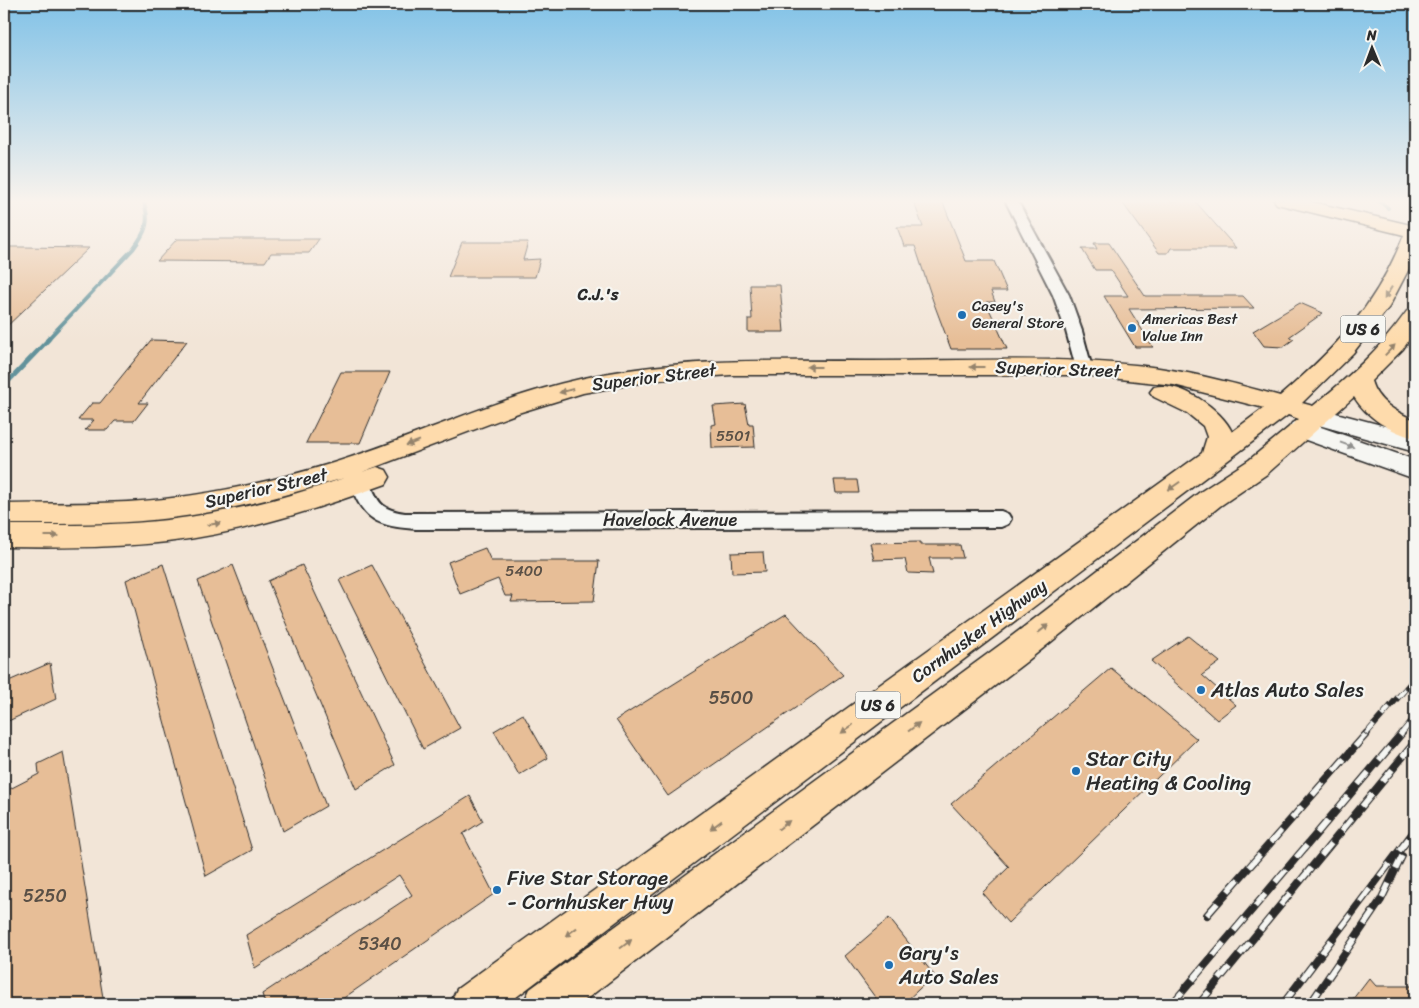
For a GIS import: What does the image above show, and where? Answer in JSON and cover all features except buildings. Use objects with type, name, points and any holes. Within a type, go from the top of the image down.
[{"type":"main road","name":"Cornhusker Highway","points":[[545,1004],[1015,652],[1210,499],[1258,467],[1323,372],[1356,338],[1387,295],[1410,247]]},
{"type":"main road","name":"Cornhusker Highway","points":[[472,1004],[1174,486],[1212,460],[1293,417],[1358,378],[1396,344],[1415,316]]},
{"type":"main road","name":"Superior Street","points":[[4,514],[129,512],[172,508],[250,495],[341,470],[509,407],[544,396],[582,386],[656,373],[741,368],[1084,368],[1137,372],[1187,380],[1293,417]]},
{"type":"main road","points":[[1358,378],[1364,396],[1378,410],[1415,430]]},
{"type":"main road","name":"Superior Street","points":[[4,536],[116,535],[178,529],[266,512],[360,483],[547,414],[588,403],[670,388],[738,384],[1064,384],[1116,386],[1162,392],[1293,417]]},
{"type":"main road","points":[[1162,392],[1192,405],[1216,427],[1220,438],[1212,460]]},
{"type":"main road","points":[[1293,417],[1415,443]]},
{"type":"main road","points":[[1293,417],[1415,470]]},
{"type":"street","points":[[1036,247],[1061,294],[1084,368]]},
{"type":"street","name":"Havelock Avenue","points":[[360,483],[366,502],[374,511],[384,518],[400,520],[1001,519]]},
{"type":"waterway","points":[[47,340],[134,247]]},
{"type":"waterway","points":[[4,386],[49,339]]},
{"type":"railway","points":[[1366,734],[1415,678]]},
{"type":"railway","points":[[1401,734],[1415,717]]},
{"type":"railway","points":[[1207,915],[1367,733]]},
{"type":"railway","points":[[1172,1004],[1402,733]]},
{"type":"railway","points":[[1199,1004],[1415,742]]},
{"type":"railway","points":[[1283,1004],[1415,830]]},
{"type":"railway","points":[[1310,1004],[1381,900],[1402,856]]},
{"type":"place","name":"Casey's General Store","points":[[962,315]]},
{"type":"place","name":"Americas Best Value Inn","points":[[1132,328]]},
{"type":"place","name":"Atlas Auto Sales","points":[[1201,690]]},
{"type":"place","name":"Star City Heating & Cooling","points":[[1076,771]]},
{"type":"place","name":"Five Star Storage - Cornhusker Hwy","points":[[497,890]]},
{"type":"place","name":"Gary's Auto Sales","points":[[889,965]]},
{"type":"district","name":"C.J.'s","points":[[598,294]]}]
